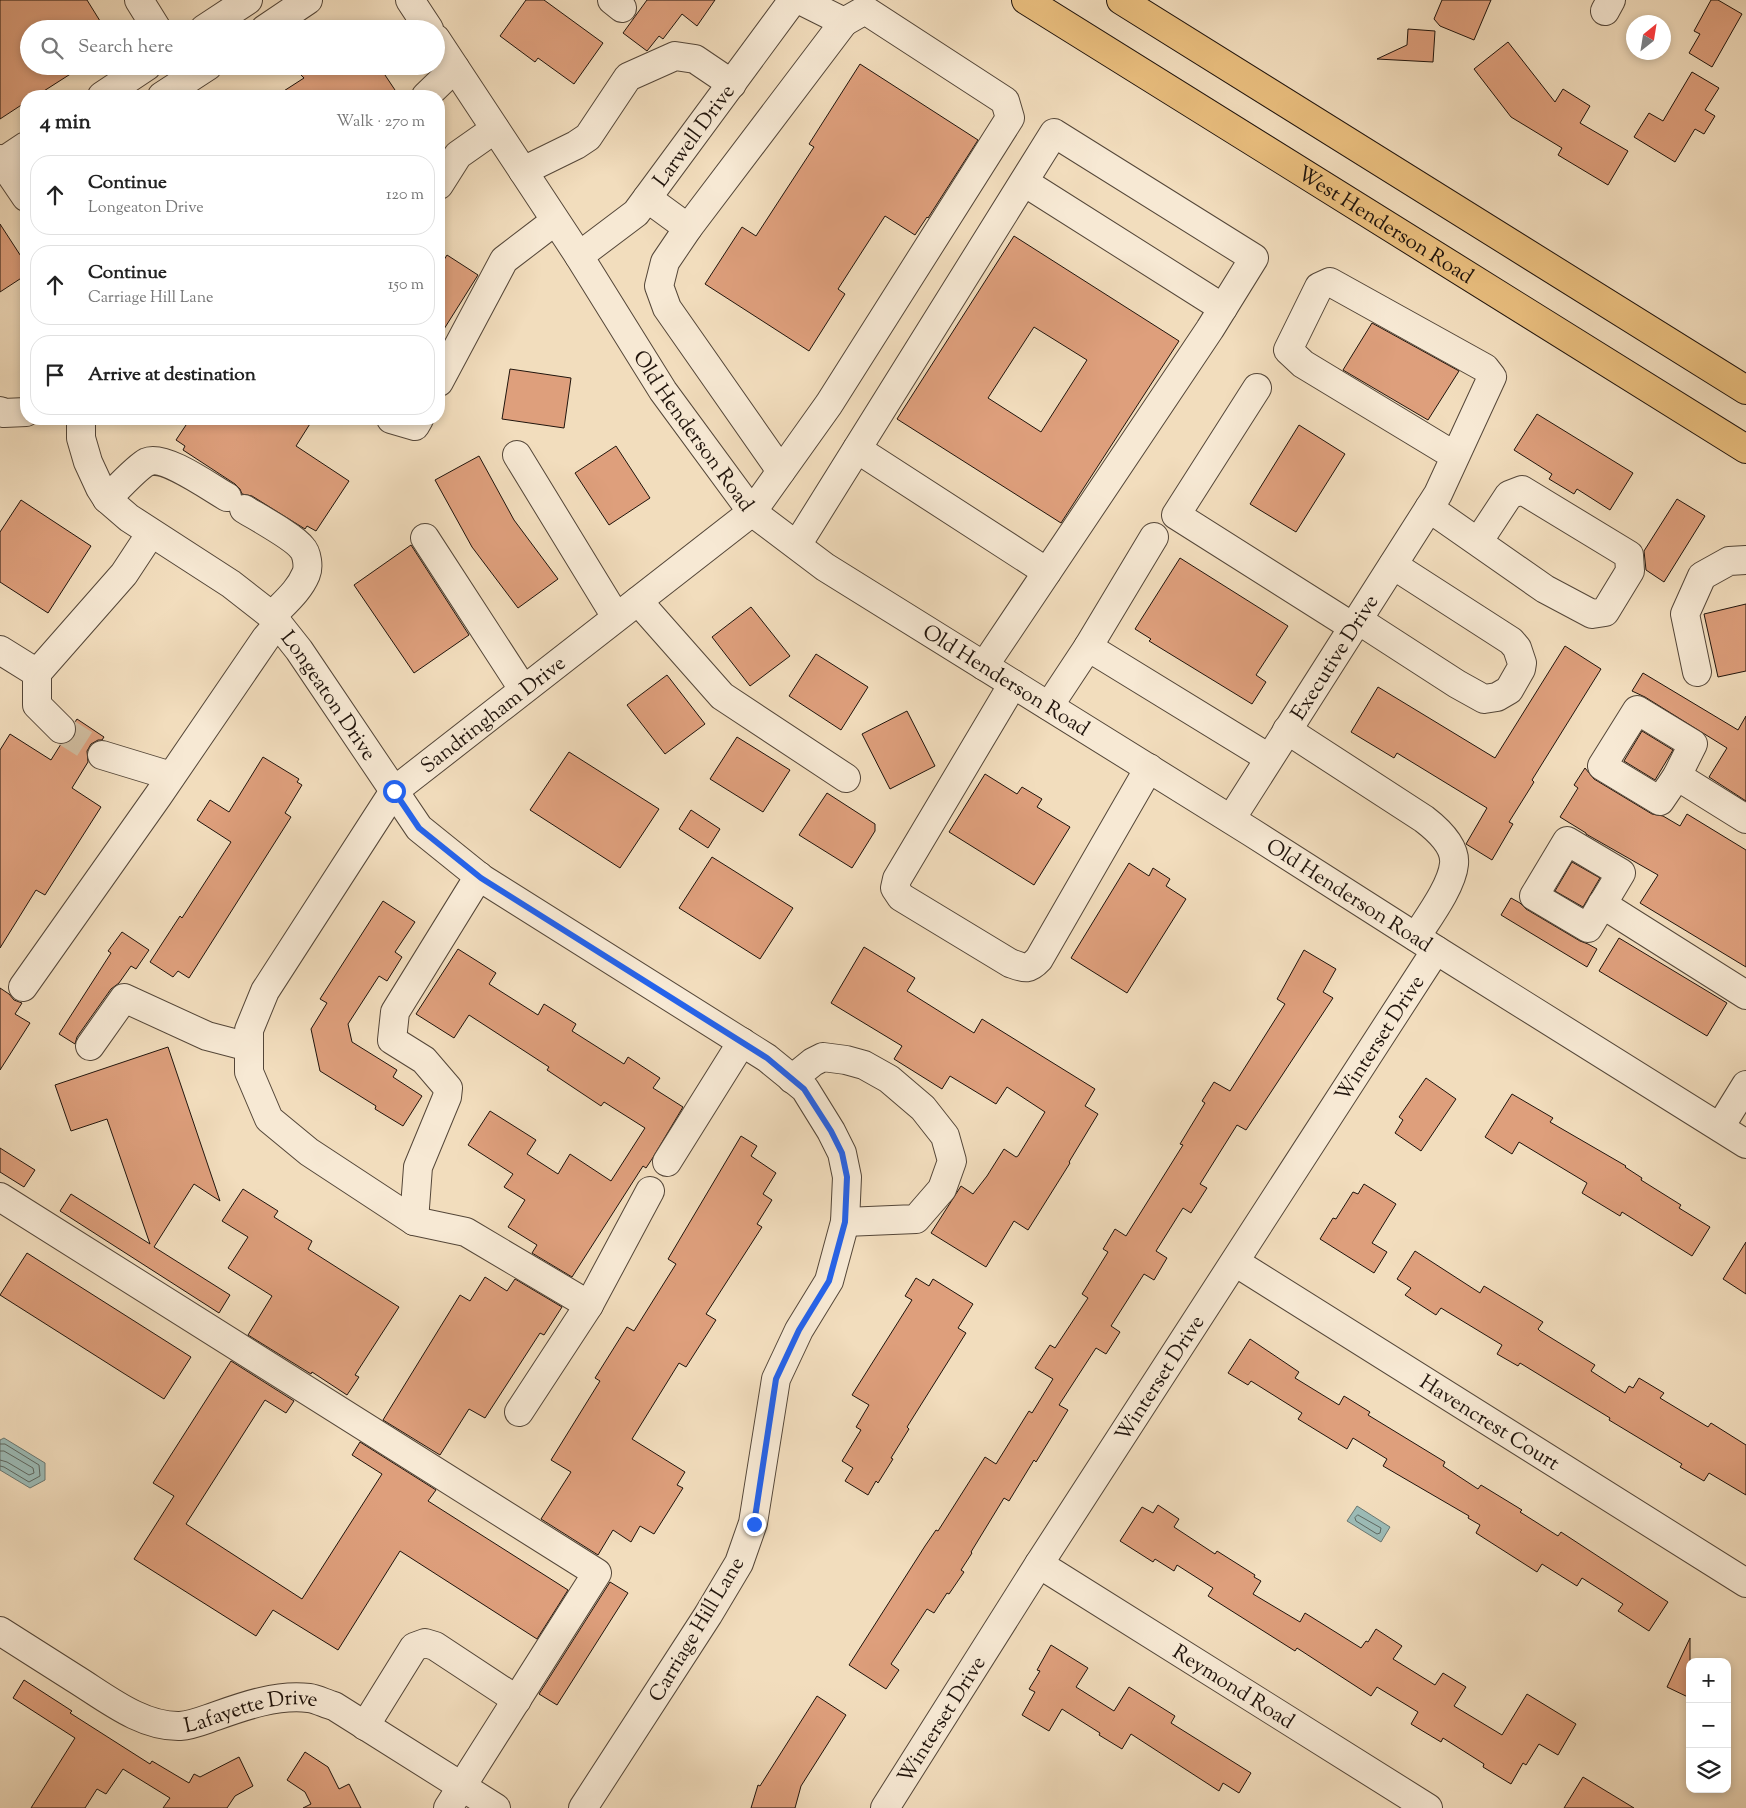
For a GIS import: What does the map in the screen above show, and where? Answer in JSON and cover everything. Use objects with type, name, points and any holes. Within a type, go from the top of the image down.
[{"type":"main road","name":"West Henderson Road","points":[[1026,0],[1746,450]]},
{"type":"main road","points":[[1121,0],[1746,390]]},
{"type":"street","points":[[139,0],[151,20]]},
{"type":"street","points":[[218,20],[248,0]]},
{"type":"street","points":[[278,20],[308,0]]},
{"type":"street","points":[[410,0],[423,20]]},
{"type":"street","points":[[781,471],[667,308],[659,286],[665,262],[688,228],[844,22],[790,2]]},
{"type":"street","name":"Larwell Drive","points":[[579,256],[636,213],[790,2]]},
{"type":"street","name":"Sandringham Drive","points":[[249,1060],[249,1030],[264,991],[394,791],[752,512],[829,404],[1010,118],[1005,100],[865,10],[844,22]]},
{"type":"street","name":"Old Henderson Road","points":[[445,53],[579,256],[663,391],[752,512],[825,567],[1231,819],[1746,1144]]},
{"type":"street","points":[[523,171],[576,145],[588,137],[628,77],[675,56],[695,59],[732,84]]},
{"type":"street","points":[[432,90],[455,68]]},
{"type":"street","points":[[111,90],[134,75]]},
{"type":"street","points":[[171,90],[192,77]]},
{"type":"street","points":[[445,176],[458,155],[495,129]]},
{"type":"street","points":[[797,545],[1054,133],[1254,258],[1223,308],[984,666]]},
{"type":"street","points":[[20,149],[1,160],[20,184]]},
{"type":"street","points":[[1024,182],[1223,308]]},
{"type":"street","points":[[647,198],[688,228]]},
{"type":"street","points":[[445,371],[504,260],[555,221]]},
{"type":"street","name":"Executive Drive","points":[[1231,819],[1433,501],[1455,456],[1492,377],[1484,368],[1330,282],[1318,288],[1288,350],[1303,364],[1455,456]]},
{"type":"street","points":[[1257,388],[1176,515],[1484,699],[1497,697],[1510,690],[1522,664],[1518,648],[1511,641],[1393,565]]},
{"type":"street","name":"Longeaton Drive","points":[[81,425],[81,438],[88,462],[100,488],[107,498],[129,518],[231,584],[275,620],[300,650],[419,828],[479,876],[742,1042]]},
{"type":"street","points":[[857,449],[1047,572]]},
{"type":"street","points":[[517,455],[616,617]]},
{"type":"street","points":[[23,986],[266,638],[275,620],[299,588],[308,572],[303,548],[294,540],[168,463],[154,459],[145,463],[107,498]]},
{"type":"street","points":[[1433,501],[1478,542],[1545,589],[1592,614],[1605,612],[1630,571],[1629,555],[1522,490],[1509,495],[1478,542]]},
{"type":"street","points":[[61,729],[37,705],[37,673],[124,574],[151,533]]},
{"type":"street","points":[[1049,706],[1088,647],[1154,537]]},
{"type":"street","points":[[425,538],[523,689]]},
{"type":"street","points":[[1697,672],[1685,614],[1702,576],[1729,561],[1746,560]]},
{"type":"street","points":[[638,600],[722,696],[846,778]]},
{"type":"street","points":[[1088,647],[1269,758]]},
{"type":"street","points":[[0,650],[37,673]]},
{"type":"street","points":[[1014,684],[897,879],[895,888],[901,896],[1010,963],[1024,968],[1033,966],[1039,959],[1149,768]]},
{"type":"street","name":"Winterset Drive","points":[[885,1808],[1039,1564],[1235,1262],[1426,943],[1454,864],[1449,846],[1435,828],[1424,819],[1287,730]]},
{"type":"street","points":[[102,755],[171,776]]},
{"type":"street","points":[[1677,776],[1746,819]]},
{"type":"street","points":[[414,1222],[418,1167],[447,1098],[448,1088],[424,1060],[392,1040],[395,1012],[479,876]]},
{"type":"street","points":[[1602,904],[1746,994]]},
{"type":"street","points":[[90,1046],[124,998],[207,1036],[249,1060],[270,1119],[308,1152],[414,1222],[466,1232],[589,1304]]},
{"type":"street","points":[[666,1162],[742,1042]]},
{"type":"street","name":"Carriage Hill Lane","points":[[583,1808],[708,1615],[739,1563],[754,1524],[776,1379],[799,1330],[829,1281],[845,1222],[847,1177],[842,1153],[831,1131],[804,1089],[767,1058],[742,1042]]},
{"type":"street","points":[[792,1079],[813,1062],[823,1057],[864,1065],[889,1079],[923,1108],[945,1136],[952,1161],[942,1189],[916,1219],[845,1222]]},
{"type":"street","points":[[1720,1127],[1746,1085]]},
{"type":"street","points":[[519,1412],[589,1304],[650,1191]]},
{"type":"street","points":[[0,1197],[597,1573],[455,1797]]},
{"type":"street","name":"Havencrest Court","points":[[1235,1262],[1746,1582]]},
{"type":"street","name":"Reymond Road","points":[[1039,1564],[1428,1808]]},
{"type":"street","name":"Lafayette Drive","points":[[0,1631],[120,1707],[143,1718],[167,1725],[195,1724],[231,1711],[274,1699],[311,1698],[334,1706],[365,1726],[455,1797],[496,1808]]},
{"type":"street","points":[[365,1726],[414,1647],[426,1643],[435,1646],[517,1700]]},
{"type":"water","points":[[4,1438],[45,1463],[45,1480],[30,1488],[0,1470],[0,1440]]},
{"type":"water","points":[[1357,1506],[1390,1527],[1381,1542],[1347,1521]]},
{"type":"building","points":[[0,0],[87,0],[99,20],[20,20],[20,75],[69,75],[45,90],[20,90],[20,106],[0,119]]},
{"type":"building","points":[[526,0],[544,0],[603,43],[574,84],[538,58],[535,62],[500,36]]},
{"type":"building","points":[[647,0],[715,0],[697,26],[682,14],[663,39],[659,36],[647,51],[623,33]]},
{"type":"building","points":[[1442,0],[1491,0],[1474,40],[1440,26],[1434,19]]},
{"type":"building","points":[[1711,0],[1718,0],[1742,14],[1712,67],[1689,53],[1700,34],[1694,31]]},
{"type":"building","points":[[1408,29],[1435,31],[1433,62],[1377,59],[1407,45]]},
{"type":"building","points":[[1508,42],[1555,102],[1563,89],[1590,106],[1580,123],[1628,151],[1608,185],[1558,155],[1562,148],[1511,117],[1474,69]]},
{"type":"building","points":[[860,64],[978,140],[915,235],[885,216],[838,289],[845,294],[809,351],[705,284],[742,227],[756,236],[814,147],[809,144]]},
{"type":"building","points":[[1692,72],[1719,88],[1705,110],[1715,116],[1704,134],[1695,129],[1675,162],[1634,137],[1649,113],[1663,121]]},
{"type":"building","points":[[301,75],[385,75],[395,90],[285,90],[304,78]]},
{"type":"building","points":[[0,224],[20,255],[20,279],[0,292]]},
{"type":"building","points":[[1014,236],[1179,341],[1061,523],[897,419]],"holes":[[[1034,327],[1087,360],[1041,432],[988,398]]]},
{"type":"building","points":[[447,255],[478,275],[445,327],[445,258]]},
{"type":"building","points":[[1372,323],[1459,371],[1428,420],[1343,370]]},
{"type":"building","points":[[510,369],[571,378],[564,428],[502,419]]},
{"type":"building","points":[[1537,414],[1633,473],[1610,510],[1577,489],[1574,494],[1549,479],[1552,474],[1514,450]]},
{"type":"building","points":[[186,425],[309,425],[296,446],[349,481],[316,531],[307,526],[305,529],[252,496],[242,494],[235,484],[183,450],[185,446],[176,440]]},
{"type":"building","points":[[1299,425],[1345,454],[1296,532],[1250,504]]},
{"type":"building","points":[[616,446],[650,498],[609,525],[575,473]]},
{"type":"building","points":[[479,456],[514,520],[558,579],[518,608],[472,547],[435,480]]},
{"type":"building","points":[[1677,499],[1705,516],[1664,582],[1646,570],[1644,551]]},
{"type":"building","points":[[21,500],[91,546],[48,613],[0,582],[0,532]]},
{"type":"building","points":[[411,545],[469,635],[414,673],[354,585]]},
{"type":"building","points":[[1180,558],[1288,626],[1256,675],[1266,682],[1252,704],[1149,641],[1151,639],[1135,629]]},
{"type":"building","points":[[1746,604],[1746,671],[1718,677],[1704,614]]},
{"type":"building","points":[[751,607],[790,656],[750,686],[712,637]]},
{"type":"building","points":[[1565,646],[1601,669],[1532,780],[1534,782],[1509,822],[1513,824],[1492,860],[1466,844],[1487,808],[1397,753],[1394,758],[1351,732],[1378,687],[1495,758]]},
{"type":"building","points":[[816,654],[868,687],[841,730],[789,696]]},
{"type":"building","points":[[1643,673],[1738,730],[1746,716],[1746,801],[1709,777],[1727,748],[1645,697],[1632,691]]},
{"type":"building","points":[[667,675],[705,724],[665,754],[627,705]]},
{"type":"building","points":[[907,711],[935,766],[890,789],[862,734]]},
{"type":"building","points":[[77,719],[104,737],[102,740],[91,744],[87,751],[88,762],[72,788],[101,807],[45,895],[36,890],[0,948],[0,750],[10,734],[51,760],[61,744],[66,744],[72,740],[76,733],[75,722]]},
{"type":"building","points":[[1642,731],[1673,750],[1655,780],[1624,761]]},
{"type":"building","points":[[737,737],[790,770],[763,812],[710,779]]},
{"type":"building","points":[[569,752],[659,809],[620,868],[530,810]]},
{"type":"building","points":[[263,757],[299,779],[297,782],[302,785],[285,813],[291,817],[189,978],[178,971],[173,977],[150,962],[180,916],[182,918],[231,842],[197,820],[210,800],[229,812]]},
{"type":"building","points":[[1585,768],[1594,779],[1652,814],[1663,816],[1680,826],[1687,814],[1746,850],[1746,967],[1640,903],[1658,875],[1560,817],[1578,788],[1574,785]]},
{"type":"building","points":[[985,774],[1017,794],[1022,787],[1042,799],[1037,807],[1070,827],[1034,885],[949,832]]},
{"type":"building","points":[[827,793],[875,824],[875,831],[852,868],[799,835]]},
{"type":"building","points":[[691,810],[720,829],[708,848],[679,829]]},
{"type":"building","points":[[712,857],[793,908],[760,959],[679,908]]},
{"type":"building","points":[[1572,862],[1600,878],[1583,907],[1555,891]]},
{"type":"building","points":[[1129,863],[1149,876],[1153,868],[1170,879],[1166,886],[1186,899],[1127,993],[1071,958]]},
{"type":"building","points":[[1511,898],[1526,909],[1597,949],[1587,967],[1501,915]]},
{"type":"building","points":[[383,901],[415,922],[395,952],[402,957],[387,981],[379,976],[348,1024],[352,1042],[397,1070],[393,1077],[422,1096],[403,1126],[375,1109],[376,1106],[320,1071],[311,1029],[327,1003],[320,999]]},
{"type":"building","points":[[122,932],[149,950],[136,969],[131,966],[119,983],[111,989],[77,1037],[75,1044],[59,1034],[111,953],[108,951]]},
{"type":"building","points":[[1619,938],[1727,1003],[1707,1036],[1599,971]]},
{"type":"building","points":[[864,947],[915,978],[907,991],[974,1033],[982,1019],[1095,1089],[1085,1106],[1098,1114],[1070,1163],[1028,1230],[1014,1221],[986,1267],[931,1233],[961,1186],[973,1194],[1004,1149],[1016,1157],[1018,1156],[1045,1112],[1007,1087],[996,1104],[950,1076],[942,1089],[894,1059],[902,1046],[831,1003]]},
{"type":"building","points":[[458,949],[496,973],[489,984],[538,1015],[544,1004],[576,1024],[572,1031],[624,1064],[628,1057],[660,1078],[653,1088],[683,1107],[652,1159],[646,1168],[643,1166],[572,1277],[532,1253],[537,1245],[508,1227],[525,1200],[504,1187],[513,1174],[468,1145],[490,1111],[536,1140],[527,1154],[558,1174],[570,1154],[611,1181],[645,1128],[604,1102],[601,1106],[547,1070],[549,1067],[469,1015],[454,1038],[416,1014]]},
{"type":"building","points":[[1304,950],[1336,969],[1323,992],[1333,998],[1246,1130],[1237,1125],[1200,1184],[1207,1188],[1191,1213],[1183,1208],[1156,1251],[1167,1258],[1154,1280],[1144,1274],[1111,1326],[1120,1332],[1106,1354],[1096,1348],[1059,1405],[1068,1410],[1036,1462],[1034,1460],[1009,1501],[1004,1498],[961,1570],[964,1572],[949,1594],[947,1593],[934,1613],[927,1609],[891,1664],[899,1670],[886,1689],[849,1665],[925,1546],[936,1530],[938,1531],[985,1457],[996,1464],[1029,1411],[1032,1413],[1053,1379],[1035,1368],[1050,1345],[1055,1348],[1088,1298],[1082,1294],[1108,1252],[1103,1249],[1115,1229],[1126,1236],[1183,1145],[1180,1144],[1205,1103],[1202,1101],[1214,1082],[1230,1091],[1285,1004],[1277,999]]},
{"type":"building","points":[[0,988],[14,1000],[22,1003],[15,1014],[30,1023],[0,1070]]},
{"type":"building","points":[[168,1047],[220,1201],[194,1184],[154,1247],[230,1295],[219,1313],[60,1211],[71,1194],[150,1244],[107,1119],[71,1131],[55,1085]]},
{"type":"building","points":[[1426,1078],[1456,1099],[1421,1151],[1395,1133],[1403,1120],[1399,1117]]},
{"type":"building","points":[[1512,1094],[1553,1118],[1550,1122],[1626,1166],[1642,1178],[1641,1180],[1681,1205],[1679,1208],[1710,1227],[1692,1256],[1622,1212],[1620,1216],[1582,1193],[1587,1183],[1519,1142],[1512,1154],[1485,1137]]},
{"type":"building","points":[[741,1136],[757,1146],[751,1156],[776,1173],[763,1194],[772,1200],[757,1224],[762,1227],[706,1314],[716,1320],[686,1367],[679,1363],[632,1439],[685,1472],[677,1485],[683,1488],[654,1534],[640,1526],[631,1542],[613,1530],[598,1555],[541,1519],[571,1472],[551,1460],[600,1381],[595,1378],[627,1327],[634,1331],[676,1264],[668,1259]]},
{"type":"building","points":[[0,1148],[35,1170],[24,1187],[0,1172]]},
{"type":"building","points":[[1364,1184],[1396,1204],[1372,1243],[1387,1252],[1374,1273],[1320,1239],[1333,1218],[1336,1219],[1353,1192],[1358,1194]]},
{"type":"building","points":[[243,1189],[278,1211],[274,1217],[312,1241],[308,1249],[399,1307],[355,1375],[359,1377],[347,1395],[312,1372],[311,1374],[248,1335],[272,1296],[228,1268],[248,1237],[222,1221]]},
{"type":"building","points":[[1746,1242],[1746,1294],[1723,1279]]},
{"type":"building","points":[[1415,1251],[1480,1293],[1484,1286],[1543,1322],[1538,1329],[1540,1331],[1595,1365],[1591,1371],[1625,1393],[1629,1386],[1633,1388],[1639,1378],[1664,1393],[1660,1398],[1708,1427],[1711,1423],[1746,1445],[1746,1495],[1709,1473],[1704,1481],[1680,1467],[1682,1464],[1609,1420],[1610,1418],[1520,1363],[1518,1366],[1497,1354],[1502,1345],[1441,1308],[1436,1315],[1405,1295],[1411,1288],[1397,1279]]},
{"type":"building","points":[[27,1253],[191,1357],[164,1399],[0,1295]]},
{"type":"building","points":[[485,1277],[507,1291],[515,1279],[562,1307],[544,1335],[540,1333],[485,1418],[469,1409],[440,1455],[383,1420],[460,1295],[470,1301]]},
{"type":"building","points":[[916,1278],[929,1286],[933,1279],[973,1304],[958,1328],[966,1333],[907,1427],[909,1429],[891,1458],[893,1459],[868,1495],[845,1481],[853,1468],[842,1461],[861,1430],[856,1427],[869,1405],[852,1395],[912,1300],[905,1296]]},
{"type":"building","points":[[1250,1339],[1299,1372],[1295,1378],[1339,1405],[1344,1396],[1370,1412],[1368,1415],[1445,1462],[1443,1466],[1478,1489],[1481,1485],[1522,1510],[1520,1512],[1558,1536],[1561,1532],[1668,1602],[1649,1631],[1618,1611],[1623,1604],[1582,1578],[1577,1586],[1542,1564],[1537,1572],[1476,1533],[1480,1525],[1468,1518],[1469,1516],[1383,1466],[1387,1459],[1353,1438],[1347,1449],[1298,1419],[1302,1413],[1251,1381],[1248,1385],[1228,1373]]},
{"type":"building","points":[[231,1361],[294,1401],[286,1413],[265,1400],[186,1524],[302,1599],[382,1474],[352,1455],[360,1442],[436,1490],[428,1501],[568,1590],[537,1639],[400,1551],[338,1650],[273,1610],[256,1636],[134,1559],[174,1496],[153,1483]]},
{"type":"building","points":[[1158,1505],[1179,1519],[1174,1527],[1215,1554],[1217,1551],[1255,1575],[1254,1577],[1261,1581],[1253,1594],[1300,1622],[1305,1613],[1361,1648],[1366,1641],[1368,1642],[1376,1629],[1402,1646],[1393,1659],[1435,1685],[1443,1673],[1466,1687],[1454,1706],[1502,1735],[1527,1694],[1576,1724],[1558,1755],[1539,1744],[1526,1765],[1523,1763],[1511,1784],[1483,1767],[1484,1764],[1443,1738],[1441,1742],[1411,1724],[1418,1712],[1377,1687],[1371,1696],[1297,1648],[1295,1651],[1208,1596],[1213,1588],[1177,1565],[1174,1571],[1155,1559],[1153,1562],[1120,1541],[1142,1507],[1153,1513]]},
{"type":"building","points":[[610,1582],[628,1593],[557,1705],[539,1694]]},
{"type":"building","points":[[1690,1638],[1690,1658],[1686,1658],[1686,1696],[1667,1687]]},
{"type":"building","points":[[1051,1645],[1088,1668],[1076,1687],[1114,1711],[1129,1687],[1175,1716],[1171,1723],[1251,1773],[1239,1793],[1223,1783],[1219,1791],[1131,1734],[1122,1749],[1062,1709],[1049,1731],[1022,1715],[1035,1692],[1029,1689],[1040,1671],[1037,1670]]},
{"type":"building","points":[[24,1680],[72,1711],[70,1713],[150,1764],[152,1761],[189,1783],[194,1774],[200,1777],[239,1757],[253,1786],[235,1796],[227,1808],[163,1808],[170,1798],[123,1769],[106,1794],[97,1789],[85,1808],[31,1808],[75,1738],[13,1698]]},
{"type":"building","points":[[817,1696],[846,1715],[801,1786],[795,1808],[751,1808],[758,1785],[760,1786]]},
{"type":"building","points":[[305,1752],[328,1767],[339,1789],[349,1784],[361,1808],[303,1808],[311,1804],[305,1792],[287,1780]]},
{"type":"building","points":[[1583,1777],[1634,1808],[1564,1808]]},
{"type":"tunnel","points":[[61,729],[102,755]]},
{"type":"route","points":[[394,791],[419,828],[481,878],[767,1058],[804,1089],[831,1131],[842,1153],[847,1177],[845,1222],[829,1281],[799,1330],[776,1379],[754,1524]]}]
